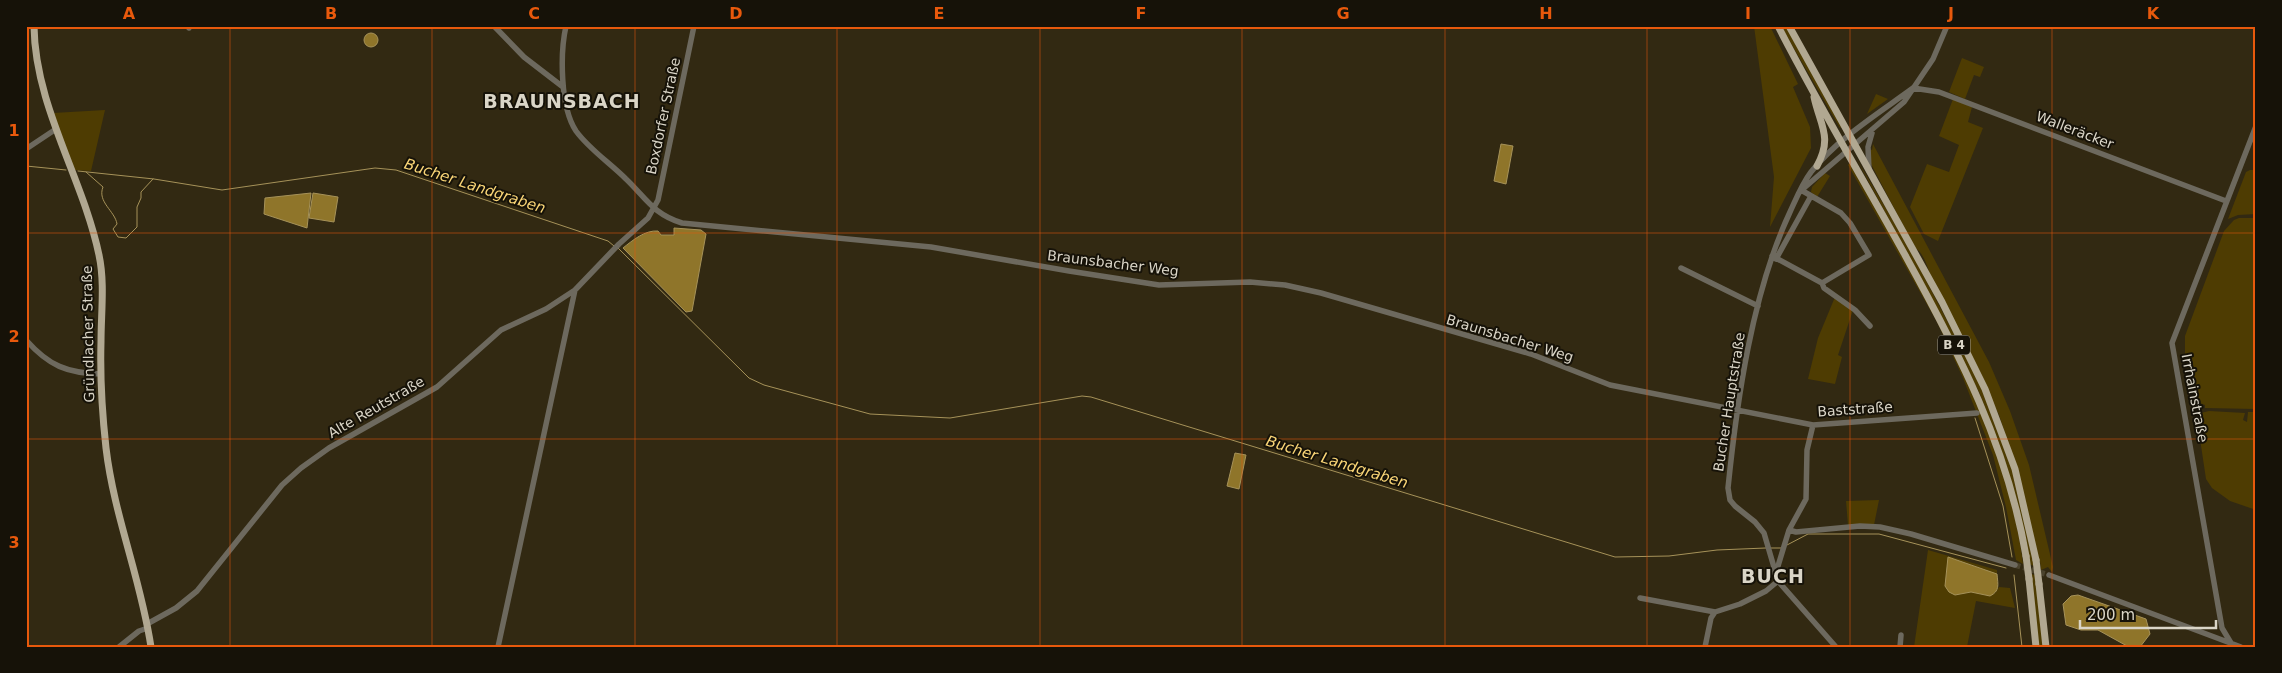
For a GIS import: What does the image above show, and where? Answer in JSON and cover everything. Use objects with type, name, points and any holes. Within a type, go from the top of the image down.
[{"type":"main road","name":"Gründlacher Straße","points":[[34,26],[45,93],[56,129],[90,221],[99,256],[102,299],[101,374],[106,448],[112,488],[148,626],[151,647]]},
{"type":"main road","name":"B 4","points":[[1778,26],[1944,325],[1976,392],[2006,471],[2026,556],[2036,647]]},
{"type":"main road","name":"B 4","points":[[1789,26],[1960,336],[1990,400],[2022,493],[2036,560],[2046,647]]},
{"type":"main road","name":"B 4","points":[[1812,87],[1825,131],[1826,142],[1817,166]]},
{"type":"street","points":[[494,26],[524,57],[563,87]]},
{"type":"street","points":[[566,26],[562,54],[563,87],[576,130],[618,170],[654,210]]},
{"type":"street","name":"Boxdorfer Straße","points":[[654,210],[658,200],[694,26]]},
{"type":"street","name":"Bucher Hauptstraße","points":[[1801,190],[1900,106],[1934,59],[1947,26]]},
{"type":"street","name":"Bucher Hauptstraße","points":[[1836,647],[1778,580],[1774,573],[1768,548],[1760,527],[1735,506],[1728,494],[1737,409],[1758,306],[1780,234],[1801,190],[1817,166],[1842,142],[1913,88]]},
{"type":"street","name":"Walleräcker","points":[[1913,88],[1939,92],[2226,202]]},
{"type":"street","name":"Irrhainstraße","points":[[2231,643],[2222,628],[2172,343],[2256,126]]},
{"type":"street","points":[[26,149],[56,129]]},
{"type":"street","points":[[1870,172],[1868,148],[1875,129]]},
{"type":"street","points":[[1801,190],[1841,213],[1850,222],[1868,255],[1822,283]]},
{"type":"street","name":"Bucher Hauptstraße","points":[[1774,257],[1810,196]]},
{"type":"street","name":"Alte Reutstraße","points":[[119,647],[138,631],[176,608],[197,591],[282,485],[301,468],[336,444],[430,391],[501,330],[546,309],[575,290],[654,210]]},
{"type":"street","name":"Braunsbacher Weg","points":[[654,210],[670,219],[688,224],[930,247],[1152,284],[1181,285],[1250,282],[1285,285],[1461,336],[1531,354],[1610,385],[1737,409]]},
{"type":"street","points":[[1774,257],[1822,283],[1824,288],[1855,310],[1870,326]]},
{"type":"street","points":[[1681,268],[1758,306]]},
{"type":"street","points":[[498,647],[575,290]]},
{"type":"street","points":[[26,340],[41,355],[61,368],[74,372],[101,374]]},
{"type":"street","name":"Baststraße","points":[[1737,409],[1813,424],[1977,413]]},
{"type":"street","points":[[1774,573],[1789,530],[1806,500],[1807,450],[1813,424]]},
{"type":"street","points":[[1789,530],[1796,532],[1860,526],[1880,527],[2015,564]]},
{"type":"street","points":[[2048,575],[2242,647]]},
{"type":"street","points":[[1640,598],[1715,612],[1740,604],[1766,591],[1778,580]]},
{"type":"street","points":[[1704,647],[1711,618],[1715,612]]},
{"type":"street","points":[[2213,636],[2222,628]]},
{"type":"street","points":[[1900,635],[1900,647]]},
{"type":"shaded area","points":[[1754,26],[1770,26],[1798,84],[1793,87],[1810,127],[1811,148],[1770,227],[1774,177]]},
{"type":"shaded area","points":[[1781,26],[1786,26],[1840,128]]},
{"type":"shaded area","points":[[371,33],[376,35],[378,40],[376,45],[371,47],[366,45],[364,40],[366,35]]},
{"type":"shaded area","points":[[1962,58],[1984,67],[1980,77],[1974,75],[1965,99],[1949,92]]},
{"type":"shaded area","points":[[1876,94],[1888,99],[1867,114]]},
{"type":"shaded area","points":[[1953,99],[1972,107],[1968,122],[1983,128],[1938,241],[1924,234],[1910,207],[1927,164],[1949,172],[1959,145],[1939,136]]},
{"type":"shaded area","points":[[105,110],[91,171],[74,170],[53,113]]},
{"type":"shaded area","points":[[1501,144],[1513,146],[1506,184],[1494,181]]},
{"type":"shaded area","points":[[1873,144],[1989,362],[2010,411],[2029,465],[2053,567],[2052,572],[2048,567],[2041,570],[2020,478],[1999,415],[1931,278],[1923,257],[1915,248],[1871,164],[1869,149],[1872,150]]},
{"type":"shaded area","points":[[1856,158],[1907,244],[1978,380],[2015,477],[2034,566],[2029,564],[2006,465],[1980,394],[1935,305]]},
{"type":"shaded area","points":[[1850,163],[1931,307],[1979,408],[1999,459],[2014,511],[2023,564],[2016,560],[2006,507],[1993,455],[1963,378],[1937,322],[1848,165]]},
{"type":"shaded area","points":[[2256,170],[2256,214],[2238,215],[2228,219],[2246,172]]},
{"type":"shaded area","points":[[1825,173],[1830,176],[1817,197],[1811,192],[1812,187]]},
{"type":"shaded area","points":[[311,193],[307,228],[264,214],[265,198]]},
{"type":"shaded area","points":[[313,193],[338,197],[334,222],[309,218]]},
{"type":"shaded area","points":[[2239,218],[2256,218],[2256,409],[2205,408],[2205,405],[2200,403],[2198,406],[2195,403],[2185,358],[2185,336],[2224,231],[2234,220]]},
{"type":"shaded area","points":[[674,228],[701,230],[706,234],[692,311],[686,312],[623,248],[648,232],[658,231],[661,235],[674,235]]},
{"type":"shaded area","points":[[1835,297],[1853,310],[1838,355],[1842,357],[1835,384],[1808,379],[1818,338]]},
{"type":"shaded area","points":[[2209,411],[2245,413],[2243,420],[2247,422],[2248,412],[2256,412],[2256,510],[2230,501],[2212,488],[2206,479],[2197,419],[2201,413]]},
{"type":"shaded area","points":[[1235,453],[1246,455],[1239,489],[1227,486]]},
{"type":"shaded area","points":[[1879,500],[1874,525],[1848,525],[1846,501]]},
{"type":"shaded area","points":[[1928,550],[1997,570],[1997,574],[1948,557],[1955,595],[1971,592],[1989,596],[1995,593],[1999,587],[2010,588],[2015,608],[1976,601],[1967,647],[1914,647]]},
{"type":"shaded area","points":[[1948,557],[1997,574],[1998,587],[1995,592],[1990,596],[1971,592],[1955,595],[1949,592],[1945,586]]},
{"type":"shaded area","points":[[2031,574],[2035,575],[2043,647],[2039,647]]},
{"type":"shaded area","points":[[2078,595],[2146,619],[2150,634],[2140,647],[2127,646],[2098,630],[2081,630],[2066,625],[2063,604],[2071,596]]},
{"type":"waterway","name":"Bucher Landgraben","points":[[26,166],[66,170]]},
{"type":"waterway","name":"Bucher Landgraben","points":[[78,171],[154,179],[222,190],[375,168],[396,170],[608,241],[614,246]]},
{"type":"waterway","points":[[86,172],[103,187],[102,197],[104,202],[116,219],[117,224],[113,229],[118,237],[126,238],[137,227],[137,207],[141,198],[141,192],[153,179]]},
{"type":"waterway","name":"Bucher Landgraben","points":[[618,248],[749,378],[764,385],[870,414],[950,418],[1082,396],[1091,397],[1615,557],[1669,556],[1717,550],[1766,548]]},
{"type":"waterway","points":[[1975,418],[2003,506],[2012,557]]},
{"type":"waterway","name":"Bucher Landgraben","points":[[1787,545],[1808,534],[1879,534],[2006,568]]},
{"type":"waterway","name":"Bucher Landgraben","points":[[1770,548],[1781,548]]},
{"type":"waterway","points":[[2014,575],[2022,647]]},
{"type":"tunnel","points":[[2015,565],[2049,575]]},
{"type":"district","name":"BRAUNSBACH","points":[[562,101]]},
{"type":"district","name":"BUCH","points":[[1773,576]]}]
